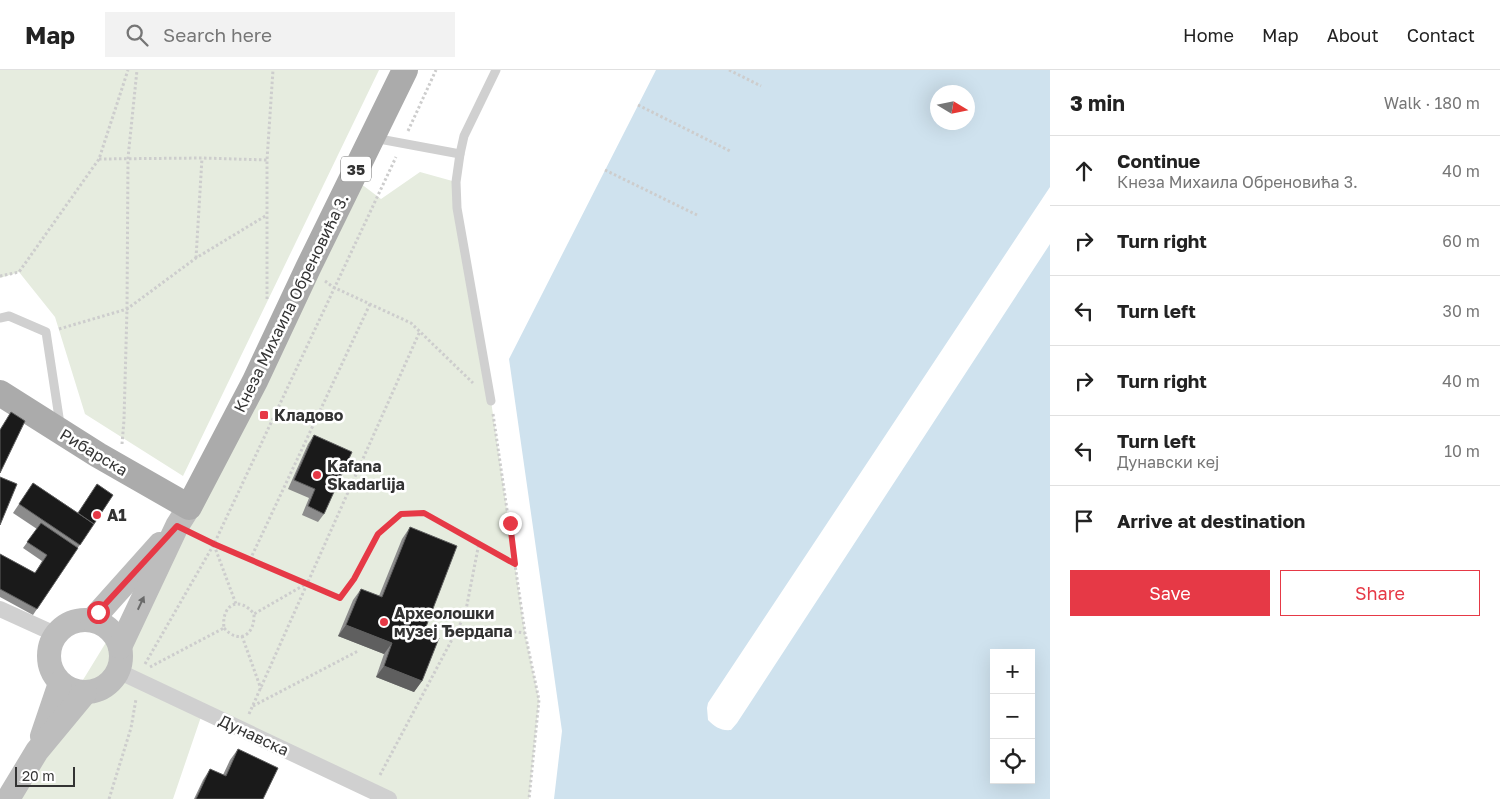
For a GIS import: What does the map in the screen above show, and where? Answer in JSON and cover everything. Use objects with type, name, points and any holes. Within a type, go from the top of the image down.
[{"type":"main road","name":"Кнеза Михаила Обреновића 3.","points":[[120,647],[183,517],[254,381],[405,70]]},
{"type":"main road","name":"Рибарска","points":[[0,393],[120,468],[183,517]]},
{"type":"main road","name":"Кнеза Михаила Обреновића 3.","points":[[92,620],[183,517]]},
{"type":"main road","points":[[92,620],[110,629],[116,637],[120,647],[121,659],[133,675],[114,678],[101,689],[85,692],[76,691],[60,683],[52,672],[49,660],[50,646],[55,634],[62,627],[72,622],[92,620]]},
{"type":"main road","points":[[37,751],[60,683]]},
{"type":"main road","points":[[8,799],[37,751],[85,692]]},
{"type":"street","points":[[0,609],[55,634]]},
{"type":"street","name":"Дунавска","points":[[133,675],[242,730],[389,799]]},
{"type":"lane","points":[[491,402],[457,208],[456,182],[464,136],[496,70]]},
{"type":"lane","points":[[372,138],[460,154]]},
{"type":"lane","points":[[0,318],[9,316],[46,332],[61,432]]},
{"type":"path","points":[[0,276],[19,272],[99,159],[128,70]]},
{"type":"path","points":[[120,468],[124,420],[127,309],[128,158],[137,70]]},
{"type":"path","points":[[267,302],[267,160],[273,70]]},
{"type":"path","points":[[109,799],[131,728],[133,675],[214,544],[436,70]]},
{"type":"path","points":[[729,70],[762,86]]},
{"type":"path","points":[[638,105],[730,151]]},
{"type":"path","points":[[99,159],[202,158],[267,160]]},
{"type":"path","points":[[196,258],[202,158]]},
{"type":"path","points":[[605,170],[697,215]]},
{"type":"path","points":[[46,332],[127,309],[196,258],[267,215]]},
{"type":"path","points":[[308,268],[334,287],[411,323],[491,402],[525,632],[538,700],[529,799]]},
{"type":"path","points":[[250,560],[370,304]]},
{"type":"path","points":[[242,730],[420,331]]},
{"type":"path","points":[[183,517],[214,544],[340,598],[354,579],[378,534],[401,514],[424,513],[515,564]]},
{"type":"path","points":[[371,790],[465,615],[479,543]]},
{"type":"path","points":[[214,544],[236,604]]},
{"type":"path","points":[[254,614],[306,584]]},
{"type":"path","points":[[236,604],[248,607],[254,614],[255,624],[250,633],[234,636],[224,628],[223,618],[227,609],[236,604]]},
{"type":"path","points":[[133,675],[224,628]]},
{"type":"path","points":[[459,628],[484,628],[525,632]]},
{"type":"path","points":[[242,636],[261,689]]},
{"type":"path","points":[[253,707],[358,651]]},
{"type":"shaded area","points":[[0,70],[379,70],[183,476],[85,414],[55,317],[19,272],[0,278]]},
{"type":"shaded area","points":[[420,172],[456,182],[525,633],[539,700],[529,799],[389,799],[203,711],[173,799],[10,799],[189,507],[352,177],[381,199]]},
{"type":"water","points":[[656,70],[1050,70],[1050,187],[708,703],[707,708],[708,720],[718,728],[731,730],[737,723],[1050,244],[1050,799],[554,799],[562,731],[509,359]]},
{"type":"building","points":[[11,412],[25,421],[0,473],[0,430]]},
{"type":"building","name":"Kafana Skadarlija","points":[[314,435],[352,452],[324,514],[308,506],[315,489],[294,480]]},
{"type":"building","points":[[0,477],[17,484],[0,525]]},
{"type":"building","points":[[33,483],[94,524],[80,545],[19,504]]},
{"type":"building","points":[[97,484],[113,495],[94,524],[78,513]]},
{"type":"building","points":[[41,523],[78,548],[37,609],[0,589],[0,554],[35,573],[47,555],[27,542]]},
{"type":"building","name":"Археолошки музеј Ђердапа","points":[[410,527],[457,546],[424,632],[439,638],[422,681],[384,666],[392,643],[346,625],[361,589],[382,597]]},
{"type":"building","points":[[238,749],[278,768],[263,799],[196,799],[210,769],[226,776]]},
{"type":"place","name":"Кладово","points":[[264,415]]},
{"type":"place","name":"Kafana Skadarlija","points":[[317,475]]},
{"type":"place","name":"A1","points":[[97,515]]},
{"type":"place","name":"Археолошки музеј Ђердапа","points":[[384,622]]},
{"type":"route","points":[[98,612],[177,526],[214,544],[340,598],[354,579],[378,534],[401,514],[424,513],[515,564],[510,523]]}]
